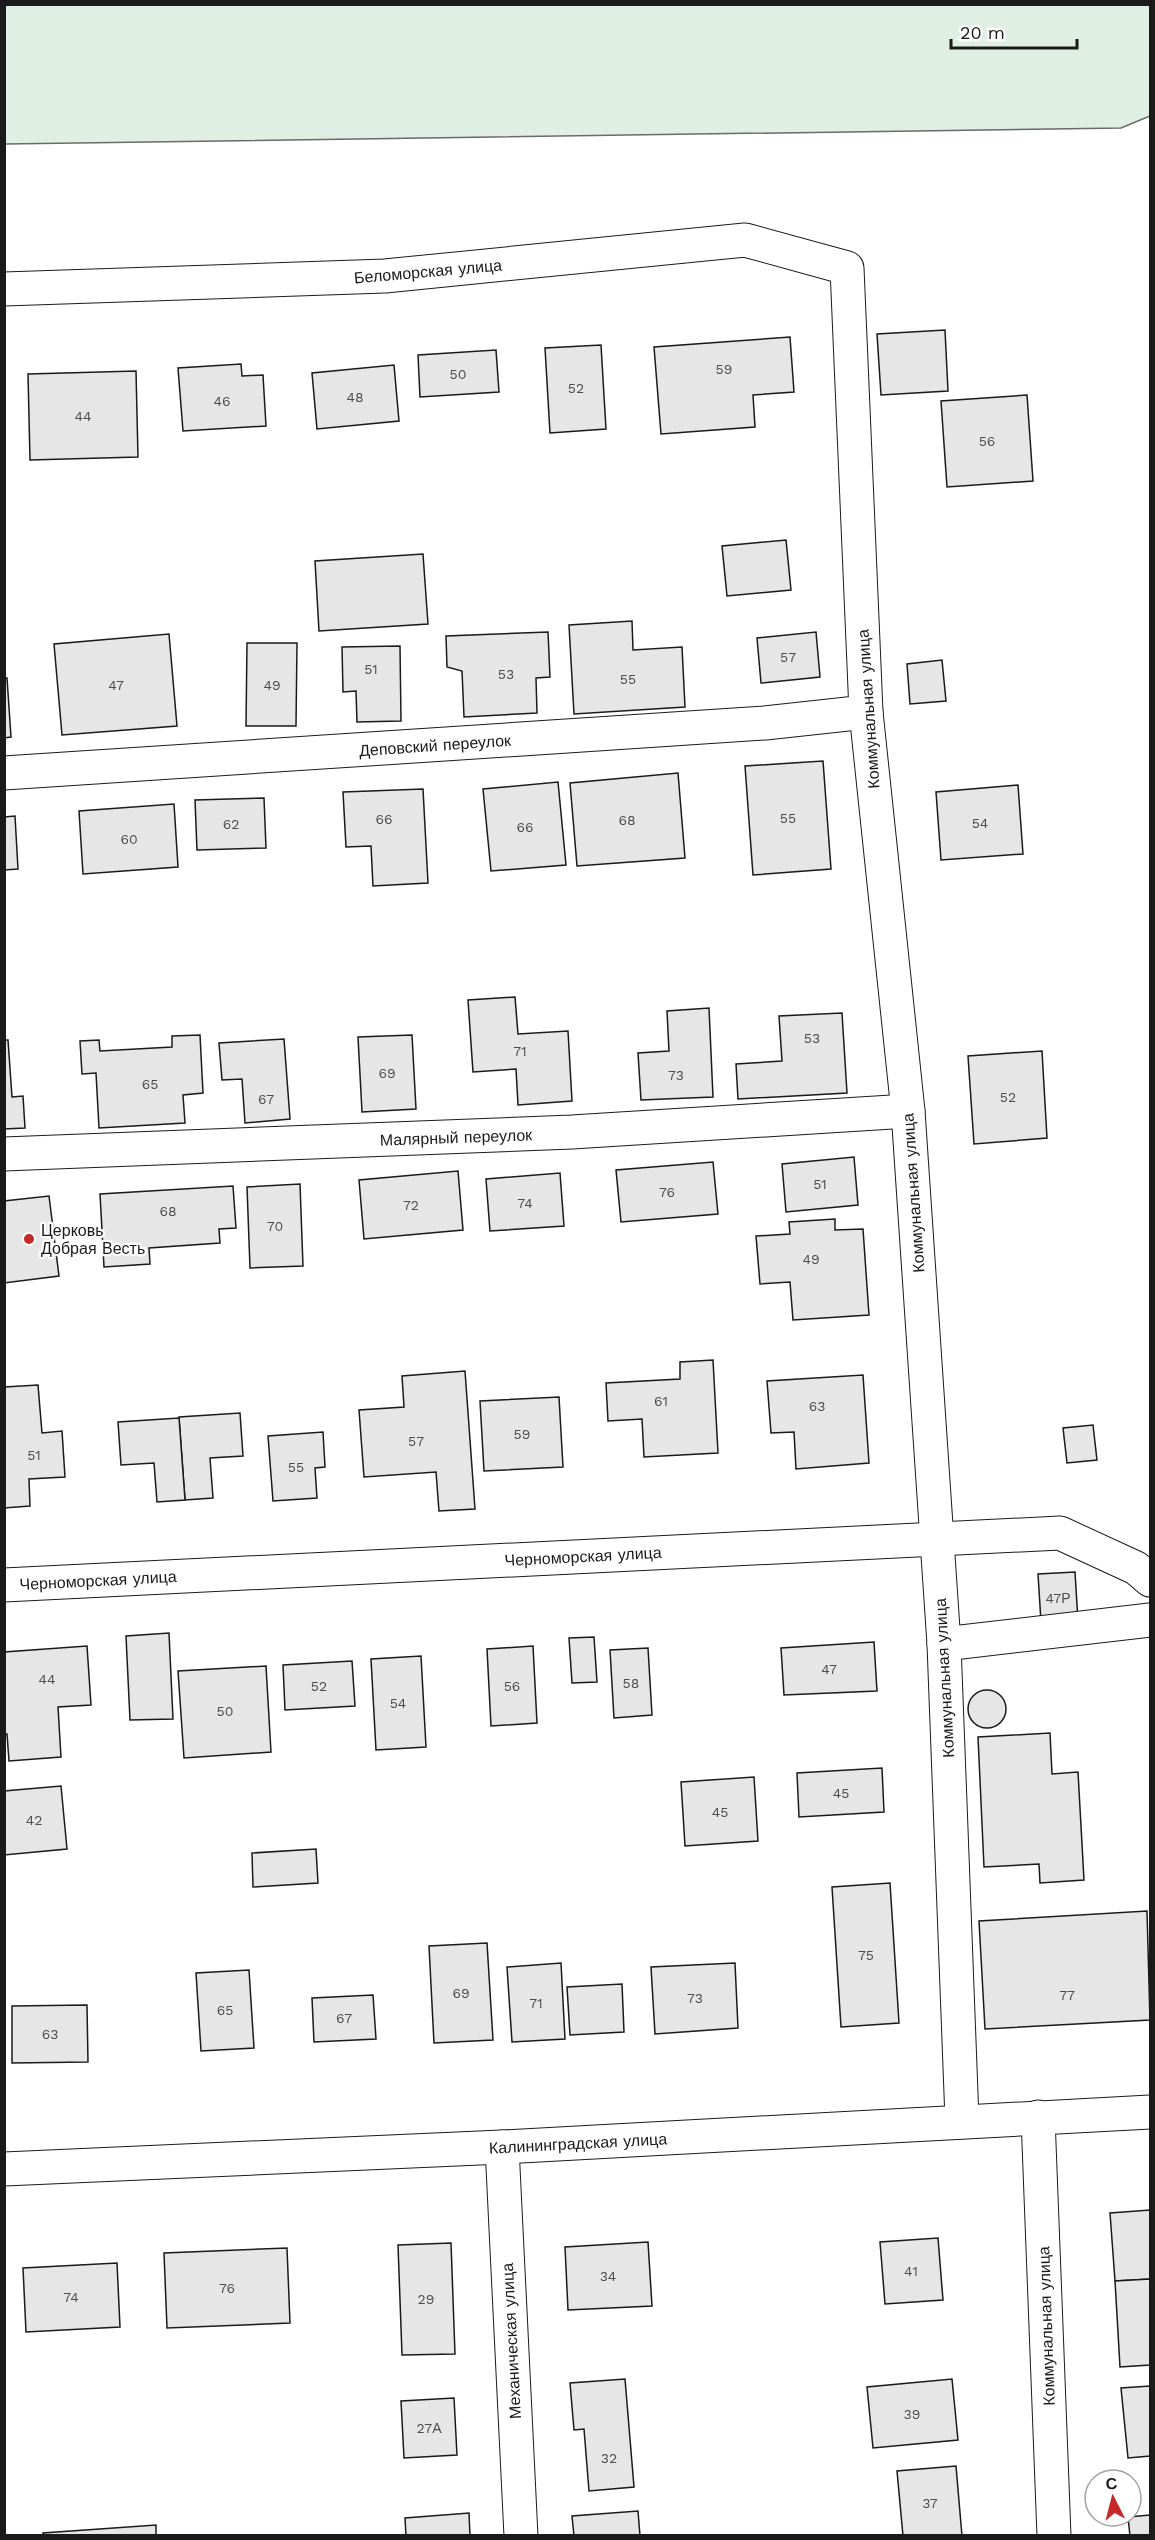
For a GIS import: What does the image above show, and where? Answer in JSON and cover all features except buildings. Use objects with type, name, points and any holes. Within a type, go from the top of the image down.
[{"type":"street","name":"Беломорская улица","points":[[4,289],[385,276],[745,240],[847,267]]},
{"type":"street","name":"Коммунальная улица","points":[[847,267],[866,712],[908,1111],[944,1644],[962,2120]]},
{"type":"street","name":"Деповский переулок","points":[[4,773],[765,723],[866,712]]},
{"type":"street","name":"Малярный переулок","points":[[4,1154],[572,1132],[908,1111]]},
{"type":"street","name":"Черноморская улица","points":[[4,1585],[1060,1533],[1136,1568],[1150,1580]]},
{"type":"street","points":[[944,1644],[1150,1620]]},
{"type":"street","name":"Калининградская улица","points":[[4,2169],[502,2147],[962,2120],[1150,2112]]},
{"type":"street","name":"Коммунальная улица","points":[[1038,2116],[1054,2535]]},
{"type":"street","name":"Механическая улица","points":[[502,2147],[522,2535]]},
{"type":"green space","points":[[4,5],[1150,5],[1150,116],[1121,128],[5,144]]},
{"type":"place","name":"Церковь Добрая Весть","points":[[29,1239]]}]
